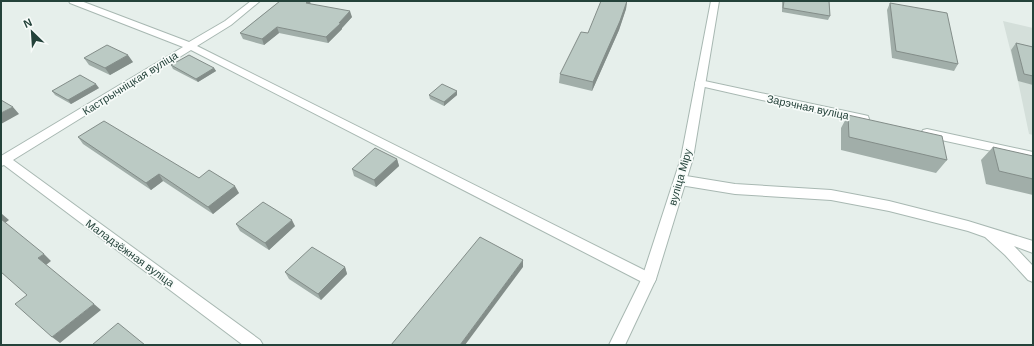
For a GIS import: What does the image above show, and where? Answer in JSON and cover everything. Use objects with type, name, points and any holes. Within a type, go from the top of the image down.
[{"type":"street","points":[[73,1],[190,46],[649,279]]},
{"type":"street","name":"Кастрычніцкая вуліца","points":[[3,161],[228,23],[256,1]]},
{"type":"street","name":"вуліца Міру","points":[[617,345],[649,279],[687,158],[715,1]]},
{"type":"street","name":"Зарэчная вуліца","points":[[700,83],[872,121]]},
{"type":"street","points":[[918,131],[1033,156]]},
{"type":"street","name":"Маладзёжная вуліца","points":[[3,161],[255,345]]},
{"type":"street","points":[[680,180],[735,189],[831,195],[889,206],[986,231],[1033,246]]},
{"type":"street","points":[[986,231],[1010,251],[1033,276]]},
{"type":"shaded area","points":[[1003,21],[1033,28],[1033,135],[1029,134]]},
{"type":"building","points":[[280,1],[308,1],[306,3],[350,11],[339,23],[341,23],[326,37],[277,27],[262,39],[240,33]]},
{"type":"building","points":[[601,1],[627,1],[620,21],[593,82],[560,74],[581,32],[588,33]]},
{"type":"building","points":[[784,1],[829,1],[830,16],[783,8]]},
{"type":"building","points":[[890,3],[947,13],[958,64],[896,51]]},
{"type":"building","points":[[1016,43],[1033,47],[1033,76],[1024,74]]},
{"type":"building","points":[[107,45],[128,55],[105,68],[84,58]]},
{"type":"building","points":[[189,55],[214,68],[196,79],[171,65]]},
{"type":"building","points":[[80,75],[96,84],[68,100],[52,91]]},
{"type":"building","points":[[442,84],[457,91],[444,102],[429,95]]},
{"type":"building","points":[[1,100],[13,107],[1,113]]},
{"type":"building","points":[[848,115],[942,136],[947,160],[849,137]]},
{"type":"building","points":[[104,121],[199,178],[209,170],[235,186],[208,207],[159,174],[146,183],[78,137]]},
{"type":"building","points":[[993,147],[1033,156],[1033,179],[999,171]]},
{"type":"building","points":[[375,148],[397,159],[374,180],[352,169]]},
{"type":"building","points":[[263,202],[292,220],[265,243],[236,224]]},
{"type":"building","points":[[1,219],[44,254],[38,258],[94,304],[52,337],[15,304],[27,295],[1,272]]},
{"type":"building","points":[[480,237],[523,260],[460,345],[391,345]]},
{"type":"building","points":[[312,247],[345,267],[318,294],[285,272]]},
{"type":"building","points":[[118,323],[145,345],[92,345]]}]
